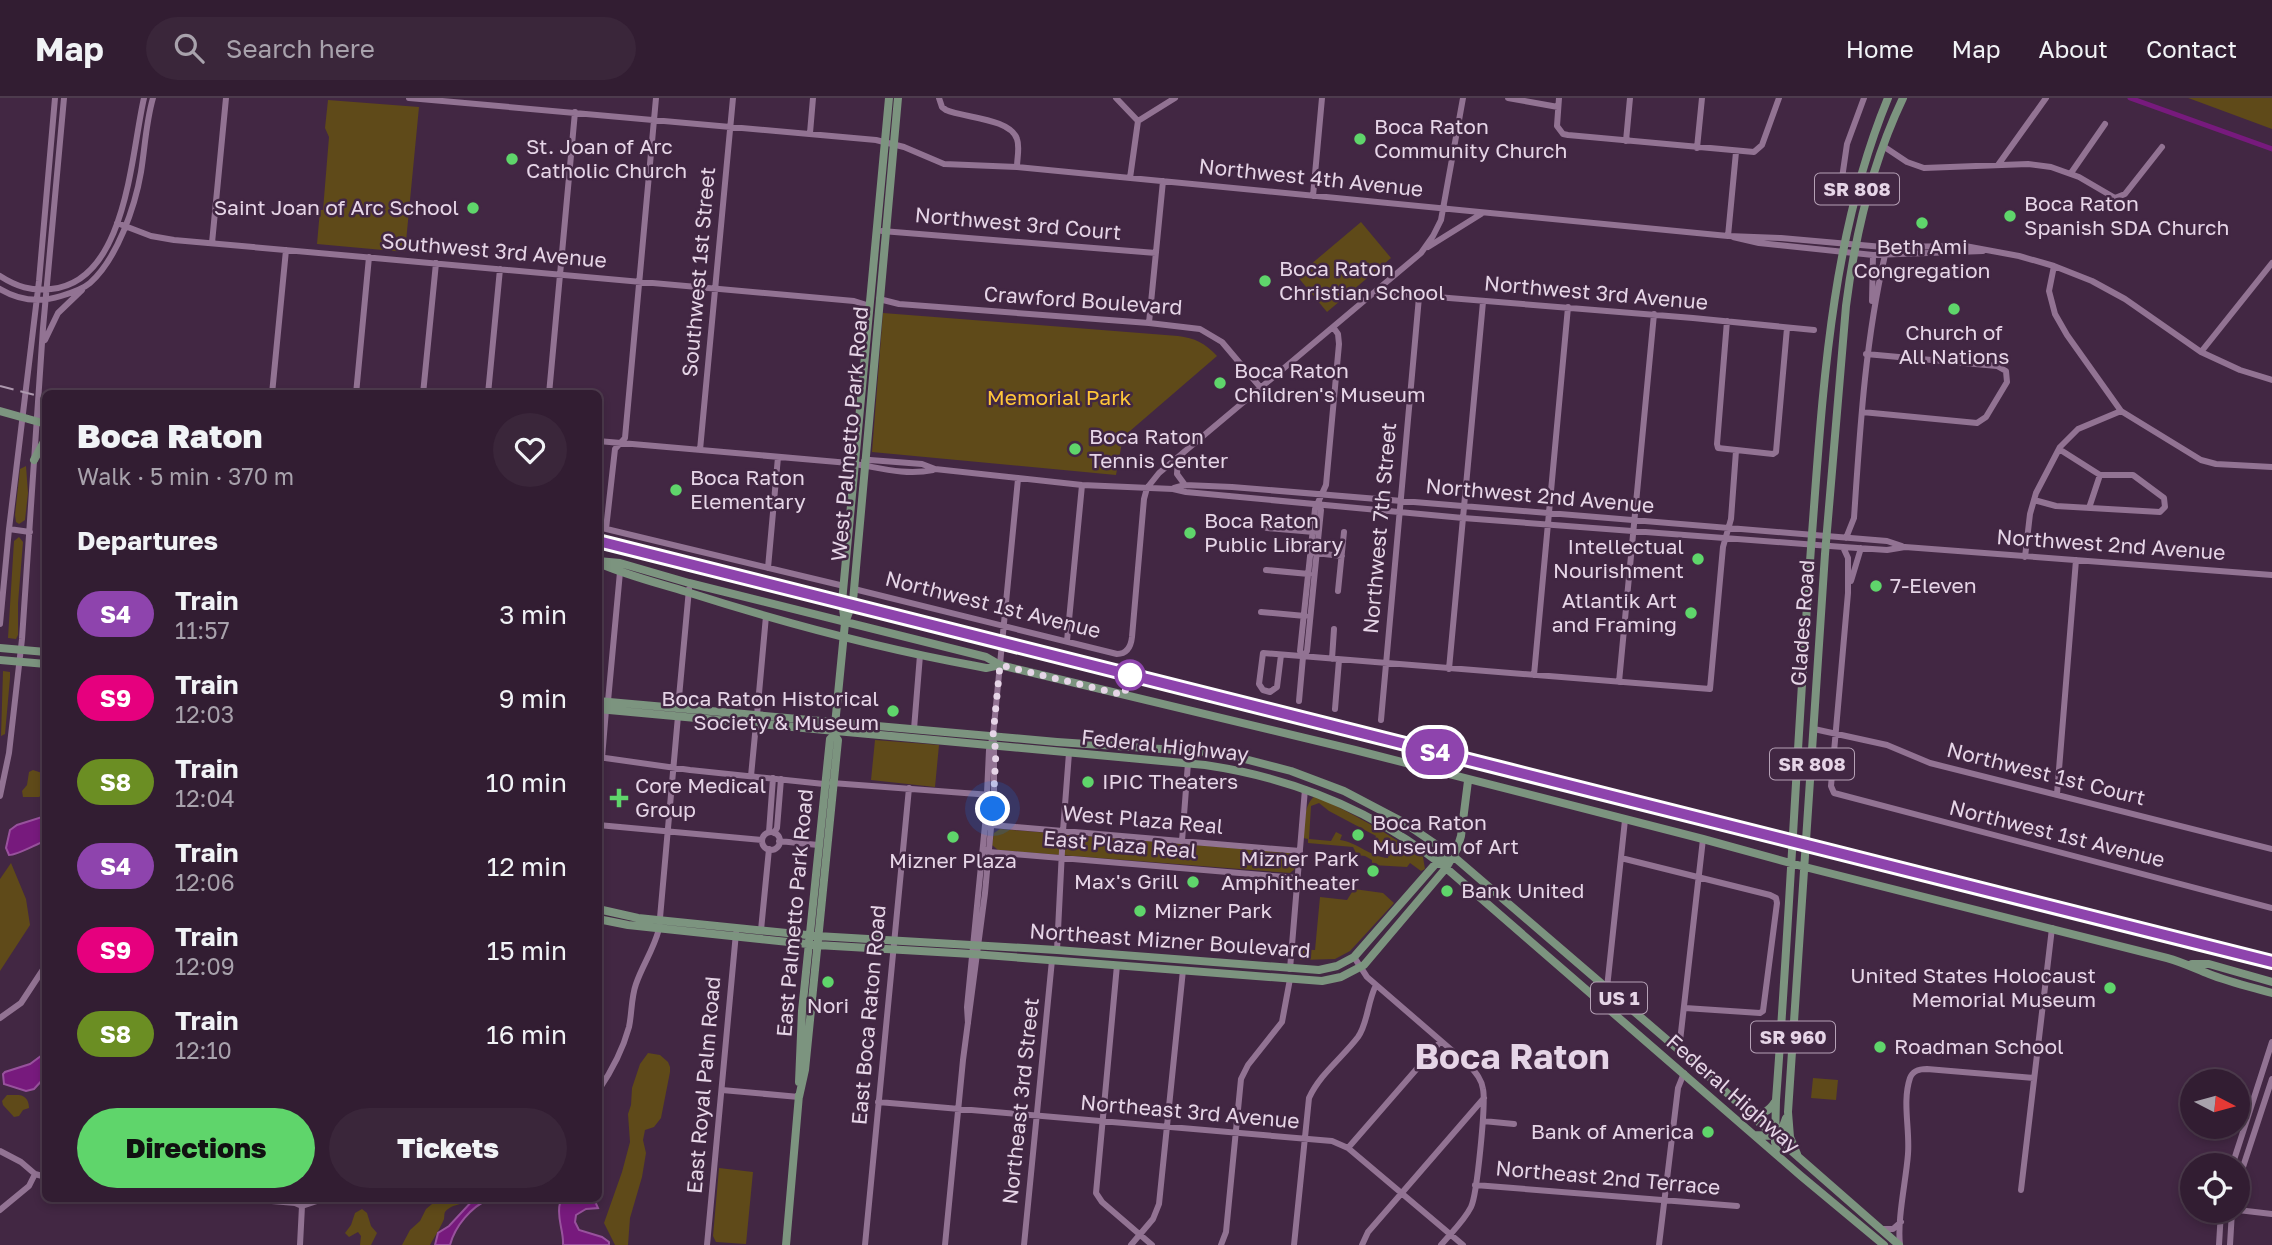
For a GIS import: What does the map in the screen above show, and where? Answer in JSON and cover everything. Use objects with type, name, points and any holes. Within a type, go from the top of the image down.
[{"type":"main road","name":"West Palmetto Park Road","points":[[889,98],[890,143]]},
{"type":"main road","name":"West Palmetto Park Road","points":[[845,623],[842,602],[877,322],[881,231],[890,143],[898,98]]},
{"type":"main road","name":"Glades Road","points":[[1776,1154],[1776,1100],[1812,540],[1833,304],[1843,247],[1864,164],[1888,98]]},
{"type":"main road","name":"Glades Road","points":[[1795,1154],[1790,1137],[1788,1112],[1846,306],[1867,197],[1883,146],[1903,98]]},
{"type":"main road","name":"West Palmetto Park Road","points":[[845,623],[852,605],[872,279],[881,231]]},
{"type":"main road","points":[[872,279],[879,299]]},
{"type":"main road","points":[[870,306],[877,322]]},
{"type":"main road","points":[[0,411],[41,423]]},
{"type":"main road","points":[[34,460],[42,445]]},
{"type":"main road","points":[[602,562],[620,564],[766,616],[843,636],[986,668],[1000,665]]},
{"type":"main road","points":[[602,564],[620,572],[986,657],[1000,665],[1342,747],[1792,864],[2052,928],[2189,964],[2272,993]]},
{"type":"main road","name":"East Palmetto Park Road","points":[[813,940],[830,739],[835,730],[845,623]]},
{"type":"main road","points":[[0,648],[42,652]]},
{"type":"main road","points":[[0,660],[42,664]]},
{"type":"main road","name":"Federal Highway","points":[[603,705],[993,746],[1188,763],[1274,779],[1339,802],[1384,825],[1446,868],[1874,1237]]},
{"type":"main road","name":"Federal Highway","points":[[603,705],[662,715],[694,709],[757,720]]},
{"type":"main road","name":"Federal Highway","points":[[835,730],[914,729],[1198,751],[1241,758],[1327,784],[1389,813],[1453,856],[1748,1112]]},
{"type":"main road","points":[[1274,779],[1287,776],[1291,771]]},
{"type":"main road","points":[[1453,856],[1461,836],[1468,780]]},
{"type":"main road","name":"East Palmetto Park Road","points":[[786,1245],[799,1097],[805,1070],[818,845],[828,784]]},
{"type":"main road","points":[[1305,789],[1327,784]]},
{"type":"main road","name":"Northeast Mizner Boulevard","points":[[813,940],[975,950],[1057,950],[1290,969],[1329,969],[1354,957],[1438,862],[1453,856]]},
{"type":"main road","name":"Northeast Mizner Boulevard","points":[[975,950],[1052,960],[1322,981],[1361,967],[1446,868],[1453,856]]},
{"type":"main road","points":[[602,910],[659,925]]},
{"type":"main road","points":[[1392,916],[1400,923]]},
{"type":"main road","points":[[602,919],[813,940]]},
{"type":"main road","points":[[736,932],[761,930],[813,940]]},
{"type":"main road","points":[[1118,965],[1142,957]]},
{"type":"main road","points":[[1165,969],[1201,961]]},
{"type":"main road","points":[[2189,964],[2209,964],[2272,982]]},
{"type":"main road","points":[[1578,983],[1594,988],[1607,988]]},
{"type":"main road","points":[[1606,1007],[1616,1004],[1632,1009]]},
{"type":"main road","points":[[1748,1112],[1765,1113],[1776,1100]]},
{"type":"main road","name":"US 1","points":[[1748,1112],[1900,1245]]},
{"type":"main road","points":[[1755,1135],[1774,1136],[1782,1129],[1788,1112]]},
{"type":"main road","points":[[1776,1154],[1784,1151],[1795,1154]]},
{"type":"main road","points":[[1874,1237],[1889,1236]]},
{"type":"main road","name":"US 1","points":[[1874,1237],[1884,1245]]},
{"type":"street","points":[[0,624],[36,300],[55,98]]},
{"type":"street","points":[[0,796],[10,747],[34,460],[41,423],[46,299],[64,98]]},
{"type":"street","points":[[0,276],[20,287],[47,290],[66,286],[89,271],[117,223],[131,175],[144,98]]},
{"type":"street","points":[[43,348],[58,313],[103,268],[125,226],[139,183],[153,98]]},
{"type":"street","points":[[212,243],[226,98]]},
{"type":"street","name":"Northwest 4th Avenue","points":[[409,98],[810,133],[890,143],[944,164],[1017,167],[1163,181],[1728,236],[1759,243],[1843,247]]},
{"type":"street","points":[[656,98],[625,438],[615,449],[602,528],[844,586]]},
{"type":"street","name":"Southwest 1st Street","points":[[700,450],[733,98]]},
{"type":"street","points":[[810,133],[813,98]]},
{"type":"street","points":[[939,98],[946,110],[1001,124],[1014,132],[1018,142],[1017,167]]},
{"type":"street","points":[[1116,98],[1138,121]]},
{"type":"street","points":[[1138,121],[1175,98]]},
{"type":"street","points":[[1313,196],[1322,98]]},
{"type":"street","points":[[1421,253],[1436,231],[1443,209],[1463,98]]},
{"type":"street","points":[[1508,98],[1558,107]]},
{"type":"street","points":[[1559,98],[1557,126],[1563,134],[1736,152],[1759,150],[1779,98]]},
{"type":"street","points":[[1626,141],[1630,98]]},
{"type":"street","points":[[1697,148],[1702,98]]},
{"type":"street","points":[[1841,185],[1847,144],[1864,98]]},
{"type":"street","points":[[1998,165],[2046,98]]},
{"type":"street","points":[[549,390],[575,113]]},
{"type":"street","points":[[1130,178],[1138,121]]},
{"type":"street","points":[[2071,173],[2105,124]]},
{"type":"street","points":[[1883,146],[1908,162],[1924,168],[2040,165],[2071,173],[2115,198],[2125,194],[2162,147]]},
{"type":"street","points":[[1728,236],[1736,152]]},
{"type":"street","points":[[1149,323],[1163,181]]},
{"type":"street","points":[[46,204],[55,204]]},
{"type":"street","points":[[1147,488],[1157,475],[1438,239],[1483,213]]},
{"type":"street","points":[[1730,222],[1739,235]]},
{"type":"street","name":"Southwest 3rd Avenue","points":[[117,223],[166,239],[854,301],[870,306]]},
{"type":"street","name":"Northwest 3rd Court","points":[[881,231],[1156,253]]},
{"type":"street","name":"Northwest 4th Avenue","points":[[1728,236],[1843,247],[1872,255],[1987,250]]},
{"type":"street","name":"Northwest 4th Avenue","points":[[1856,249],[1961,245],[2054,265],[2117,295],[2201,352],[2240,370],[2272,380]]},
{"type":"street","points":[[272,390],[286,250]]},
{"type":"street","points":[[1872,255],[1872,314]]},
{"type":"street","points":[[1866,539],[1857,532],[1854,518],[1861,412],[1872,314],[1885,255]]},
{"type":"street","points":[[356,390],[369,257]]},
{"type":"street","points":[[423,390],[436,263]]},
{"type":"street","points":[[2201,352],[2272,263]]},
{"type":"street","points":[[2054,265],[2049,292],[2055,314],[2121,411],[2203,461],[2272,467]]},
{"type":"street","points":[[488,390],[500,269]]},
{"type":"street","points":[[0,289],[21,299],[36,300],[70,293],[86,286]]},
{"type":"street","name":"Northwest 3rd Avenue","points":[[1375,292],[1654,314],[1814,330]]},
{"type":"street","name":"Northwest 7th Street","points":[[1381,720],[1419,297]]},
{"type":"street","name":"Crawford Boulevard","points":[[879,299],[899,304],[1193,327],[1211,334],[1227,347],[1260,387]]},
{"type":"street","points":[[1449,669],[1483,302]]},
{"type":"street","points":[[1534,675],[1568,307]]},
{"type":"street","points":[[1619,682],[1654,314]]},
{"type":"street","points":[[1727,321],[1717,444],[1718,448],[1737,451],[1776,452],[1787,328]]},
{"type":"street","points":[[1299,701],[1303,657],[1300,651],[1307,617],[1315,509],[1326,485],[1339,344],[1338,334],[1333,327]]},
{"type":"street","points":[[1861,412],[1977,423],[1986,417],[2008,377],[2006,371],[1997,366],[1866,354]]},
{"type":"street","points":[[2025,556],[2034,500],[2059,449],[2078,429],[2121,411]]},
{"type":"street","name":"Northwest 2nd Avenue","points":[[602,441],[861,464],[921,472],[935,469],[1082,485],[1173,489],[1634,531],[1726,538],[1827,541],[1866,539],[1887,541],[1905,547]]},
{"type":"street","points":[[2034,500],[2056,506],[2160,512],[2165,507],[2164,498],[2133,475],[2100,475],[2059,449]]},
{"type":"street","points":[[1281,655],[1277,687],[1270,692],[1263,690],[1259,684],[1263,653],[1710,689],[1723,547],[1728,529],[1737,451]]},
{"type":"street","points":[[768,568],[778,457]]},
{"type":"street","points":[[1178,458],[1177,474],[1185,485]]},
{"type":"street","points":[[18,460],[27,461],[34,471]]},
{"type":"street","points":[[2089,508],[2100,475]]},
{"type":"street","points":[[945,1245],[986,850],[992,825],[993,736],[1018,479]]},
{"type":"street","points":[[1068,641],[1082,485]]},
{"type":"street","name":"Northwest 2nd Avenue","points":[[1173,489],[1185,485],[1400,501],[1728,529],[1812,540]]},
{"type":"street","name":"Northwest 1st Avenue","points":[[853,589],[1117,654],[1124,652],[1130,645],[1147,488]]},
{"type":"street","points":[[1846,538],[1854,518]]},
{"type":"street","points":[[1267,528],[1315,533]]},
{"type":"street","points":[[9,529],[30,532]]},
{"type":"street","points":[[1338,591],[1344,532]]},
{"type":"street","name":"Northwest 2nd Avenue","points":[[1827,541],[1843,547],[1887,550],[1905,547],[2272,575]]},
{"type":"street","points":[[1835,733],[1848,593],[1848,558],[1843,547]]},
{"type":"street","points":[[1848,593],[1861,548]]},
{"type":"street","points":[[1313,553],[1342,556]]},
{"type":"street","points":[[2057,794],[2076,560]]},
{"type":"street","points":[[1266,570],[1311,574]]},
{"type":"street","points":[[603,705],[620,572]]},
{"type":"street","points":[[602,1085],[629,1027],[636,985],[653,949],[659,925],[689,588]]},
{"type":"street","points":[[1261,612],[1307,617]]},
{"type":"street","points":[[751,776],[766,616]]},
{"type":"street","points":[[1334,629],[1335,709]]},
{"type":"street","points":[[914,729],[920,655]]},
{"type":"street","name":"Northwest 1st Court","points":[[1814,729],[1886,745],[1930,763],[2272,849]]},
{"type":"street","name":"Northwest 1st Avenue","points":[[1835,733],[1830,786],[1834,793],[2272,908]]},
{"type":"street","points":[[0,746],[10,747]]},
{"type":"street","points":[[1057,950],[1069,753]]},
{"type":"street","points":[[602,757],[828,784],[991,795]]},
{"type":"street","points":[[1182,841],[1188,763]]},
{"type":"street","points":[[773,778],[772,832],[779,841],[818,845]]},
{"type":"street","points":[[769,849],[763,845],[762,840],[764,835],[777,828],[781,779]]},
{"type":"street","name":"East Boca Raton Road","points":[[865,1245],[909,788]]},
{"type":"street","points":[[1290,969],[1305,789]]},
{"type":"street","points":[[986,850],[984,829],[991,795]]},
{"type":"street","points":[[1607,988],[1625,820]]},
{"type":"street","points":[[602,825],[762,840]]},
{"type":"street","points":[[984,829],[992,825]]},
{"type":"street","name":"West Plaza Real","points":[[992,825],[1300,851]]},
{"type":"street","points":[[1679,1050],[1703,839]]},
{"type":"street","points":[[769,849],[777,846],[779,841]]},
{"type":"street","points":[[761,930],[769,849]]},
{"type":"street","name":"East Plaza Real","points":[[986,850],[1298,878]]},
{"type":"street","points":[[1621,858],[1776,898],[1763,1011],[1760,1013],[1685,1008]]},
{"type":"street","points":[[2021,1190],[2052,928]]},
{"type":"street","name":"East Royal Palm Road","points":[[707,1245],[736,932]]},
{"type":"street","points":[[1354,957],[1367,977],[1477,1074],[1482,1084],[1483,1121],[1471,1208],[1441,1245]]},
{"type":"street","name":"Northeast 3rd Street","points":[[1024,1245],[1052,960]]},
{"type":"street","points":[[1118,965],[1096,1193],[1102,1202],[1152,1245]]},
{"type":"street","points":[[1593,976],[1603,974],[1609,967]]},
{"type":"street","points":[[1131,1245],[1153,1219],[1160,1204],[1183,970]]},
{"type":"street","points":[[0,1018],[21,1003],[42,971]]},
{"type":"street","points":[[1221,1245],[1226,1231],[1243,1074],[1282,1022],[1290,979]]},
{"type":"street","points":[[1294,1245],[1308,1103],[1313,1089],[1358,1036],[1376,985]]},
{"type":"street","points":[[1662,1036],[1676,1034],[1682,1027]]},
{"type":"street","points":[[1348,1148],[1441,1041]]},
{"type":"street","points":[[2236,1153],[2272,1042]]},
{"type":"street","points":[[1900,1245],[1908,1153],[1907,1102],[1913,1073],[1919,1069],[1927,1069],[2034,1078]]},
{"type":"street","points":[[1659,1245],[1678,1088],[1684,1073]]},
{"type":"street","points":[[2248,1153],[2272,1080],[2260,1078]]},
{"type":"street","points":[[722,1090],[799,1097]]},
{"type":"street","points":[[1362,1245],[1368,1232],[1484,1098]]},
{"type":"street","name":"Northeast 3rd Avenue","points":[[878,1102],[1332,1141],[1348,1148],[1463,1245]]},
{"type":"street","points":[[1483,1121],[1514,1124]]},
{"type":"street","points":[[0,1151],[42,1176]]},
{"type":"street","points":[[0,1210],[29,1186],[35,1174]]},
{"type":"street","name":"Northeast 2nd Terrace","points":[[1475,1185],[1737,1206]]},
{"type":"street","points":[[283,1202],[302,1206],[314,1202]]},
{"type":"street","points":[[300,1245],[302,1206]]},
{"type":"street","points":[[2250,1211],[2272,1214]]},
{"type":"street","points":[[1881,1229],[1893,1229],[1901,1222]]},
{"type":"street","points":[[2219,1245],[2220,1223]]},
{"type":"street","points":[[2230,1245],[2231,1223]]},
{"type":"green space","points":[[2188,98],[2272,98],[2272,129],[2191,99]]},
{"type":"green space","points":[[328,100],[419,107],[405,252],[317,244],[320,210],[323,210],[329,137],[325,128]]},
{"type":"green space","points":[[1361,222],[1391,258],[1327,312],[1297,276]]},
{"type":"green space","name":"Memorial Park","points":[[883,313],[1178,336],[1199,342],[1217,356],[1123,437],[1116,475],[872,452]]},
{"type":"green space","points":[[26,466],[28,493],[25,520],[19,524],[15,515],[20,469]]},
{"type":"green space","points":[[19,537],[23,542],[16,639],[8,638],[14,541]]},
{"type":"green space","points":[[3,671],[10,672],[10,678],[5,734],[1,736]]},
{"type":"green space","points":[[875,740],[939,745],[935,787],[871,780]]},
{"type":"green space","points":[[33,770],[42,773],[42,795],[39,797],[23,797],[22,791],[27,785],[29,772]]},
{"type":"green space","points":[[1315,796],[1383,832],[1423,857],[1425,869],[1421,871],[1410,863],[1407,867],[1372,865],[1372,860],[1357,855],[1353,847],[1308,843],[1308,839],[1303,838],[1305,815]],"holes":[[[1319,803],[1376,836],[1373,842],[1389,844],[1388,858],[1340,840],[1342,835],[1336,832],[1331,841],[1309,839],[1311,806]]]},
{"type":"green space","name":"Mizner Park","points":[[1000,829],[1293,853],[1297,859],[1296,868],[1290,873],[998,850],[992,845],[994,833]]},
{"type":"green space","points":[[11,863],[26,899],[30,925],[0,971],[0,879]]},
{"type":"green space","points":[[1354,889],[1383,893],[1394,903],[1350,951],[1335,959],[1300,960],[1299,949],[1315,950],[1320,897],[1347,900]]},
{"type":"green space","points":[[648,1053],[660,1055],[668,1062],[670,1072],[661,1118],[654,1127],[645,1130],[643,1140],[646,1153],[630,1218],[628,1245],[615,1245],[604,1223],[630,1142],[628,1114],[632,1088],[640,1064]]},
{"type":"green space","points":[[1813,1078],[1838,1080],[1836,1100],[1811,1098]]},
{"type":"green space","points":[[7,1095],[19,1095],[27,1099],[29,1108],[14,1117],[2,1101]]},
{"type":"green space","points":[[719,1168],[753,1172],[746,1244],[716,1242],[713,1236]]},
{"type":"green space","points":[[434,1202],[463,1202],[445,1212],[443,1222],[430,1245],[402,1245],[410,1230],[420,1221],[426,1209]]},
{"type":"green space","points":[[362,1209],[367,1213],[371,1226],[377,1233],[371,1245],[360,1245],[361,1236],[358,1232],[349,1237],[345,1233],[355,1213]]},
{"type":"shaded area","points":[[42,817],[42,842],[9,855],[6,848],[10,830]]},
{"type":"shaded area","points":[[42,1055],[42,1080],[34,1089],[26,1091],[4,1084],[5,1072],[30,1064]]},
{"type":"shaded area","points":[[471,1202],[484,1202],[465,1218],[450,1245],[435,1245],[438,1233],[449,1226]]},
{"type":"shaded area","points":[[595,1202],[598,1208],[586,1209],[576,1215],[575,1222],[579,1230],[602,1237],[609,1245],[563,1245],[560,1203]]},
{"type":"waterway","points":[[2130,98],[2272,149]]},
{"type":"railway","points":[[0,386],[42,397]]},
{"type":"railway","points":[[602,542],[2272,962]]},
{"type":"train","name":"S4","points":[[602,542],[2272,962]]},
{"type":"place","name":"Boca Raton Community Church","points":[[1360,139]]},
{"type":"place","name":"St. Joan of Arc Catholic Church","points":[[512,159]]},
{"type":"place","name":"Saint Joan of Arc School","points":[[473,208]]},
{"type":"place","name":"Boca Raton Spanish SDA Church","points":[[2010,216]]},
{"type":"place","name":"Beth Ami Congregation","points":[[1922,223]]},
{"type":"place","name":"Boca Raton Christian School","points":[[1265,281]]},
{"type":"place","name":"Church of All Nations","points":[[1954,309]]},
{"type":"place","name":"Boca Raton Children's Museum","points":[[1220,383]]},
{"type":"place","name":"Boca Raton Tennis Center","points":[[1075,449]]},
{"type":"place","name":"Boca Raton Elementary","points":[[676,490]]},
{"type":"place","name":"Boca Raton Public Library","points":[[1190,533]]},
{"type":"place","name":"Intellectual Nourishment","points":[[1698,559]]},
{"type":"place","name":"7-Eleven","points":[[1876,586]]},
{"type":"place","name":"Atlantik Art and Framing","points":[[1691,613]]},
{"type":"place","name":"Boca Raton Historical Society & Museum","points":[[893,711]]},
{"type":"place","name":"IPIC Theaters","points":[[1088,782]]},
{"type":"place","name":"Core Medical Group","points":[[619,798]]},
{"type":"place","name":"Boca Raton Museum of Art","points":[[1358,835]]},
{"type":"place","name":"Mizner Plaza","points":[[953,837]]},
{"type":"place","name":"Mizner Park Amphitheater","points":[[1373,871]]},
{"type":"place","name":"Max's Grill","points":[[1193,882]]},
{"type":"place","name":"Bank United","points":[[1447,891]]},
{"type":"place","name":"Mizner Park","points":[[1140,911]]},
{"type":"place","name":"Nori","points":[[828,982]]},
{"type":"place","name":"United States Holocaust Memorial Museum","points":[[2110,988]]},
{"type":"place","name":"Roadman School","points":[[1880,1047]]},
{"type":"place","name":"Bank of America","points":[[1708,1132]]},
{"type":"district","name":"Boca Raton","points":[[1512,1057]]},
{"type":"route","points":[[993,809],[996,751],[993,736],[1000,665],[1124,695],[1130,675]]}]
